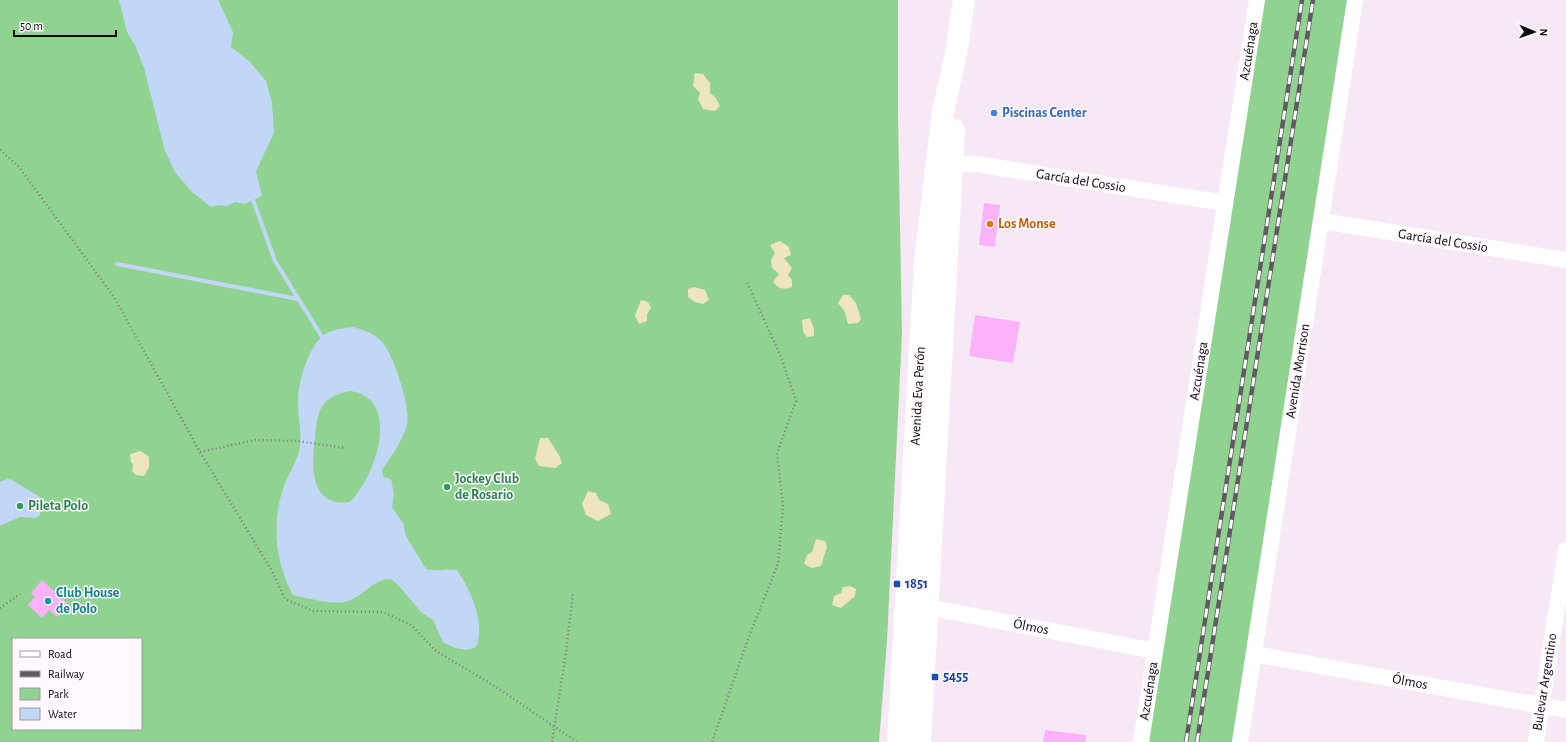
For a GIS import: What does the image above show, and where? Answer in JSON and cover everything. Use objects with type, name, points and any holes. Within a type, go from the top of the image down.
[{"type":"main road","name":"Avenida Eva Perón","points":[[920,742],[918,606],[944,164],[956,53],[964,0]]},
{"type":"main road","name":"Avenida Eva Perón","points":[[898,742],[918,606]]},
{"type":"street","name":"Azcuénaga","points":[[1141,742],[1257,0]]},
{"type":"street","name":"Avenida Morrison","points":[[1240,742],[1355,0]]},
{"type":"street","name":"García del Cossio","points":[[944,164],[976,164],[1225,203]]},
{"type":"street","name":"García del Cossio","points":[[1321,221],[1566,260]]},
{"type":"street","name":"Bulevar Argentino","points":[[1536,742],[1566,550]]},
{"type":"street","name":"Ólmos","points":[[918,606],[1155,651]]},
{"type":"street","name":"Ólmos","points":[[1254,654],[1566,710]]},
{"type":"path","points":[[0,150],[19,167],[114,297],[200,452],[272,571],[285,599],[314,612],[383,612],[411,625],[436,651],[493,685],[577,742]]},
{"type":"path","points":[[712,742],[748,639],[778,564],[783,506],[777,453],[796,402],[781,357],[746,280]]},
{"type":"path","points":[[200,452],[255,440],[297,441],[345,448]]},
{"type":"path","points":[[0,608],[20,594]]},
{"type":"path","points":[[552,742],[573,594]]},
{"type":"green space","name":"Jockey Club de Rosario","points":[[0,0],[898,0],[898,116],[902,334],[887,641],[879,742],[0,742]]},
{"type":"green space","points":[[1257,0],[1355,0],[1240,742],[1141,742]]},
{"type":"sand","points":[[695,73],[703,74],[710,83],[710,93],[716,98],[720,106],[715,111],[703,109],[698,99],[700,93],[693,86]]},
{"type":"sand","points":[[780,241],[789,247],[791,255],[784,258],[792,268],[788,275],[792,280],[792,287],[781,288],[773,282],[779,274],[772,268],[771,260],[775,253],[770,245]]},
{"type":"sand","points":[[694,287],[705,290],[709,300],[703,304],[695,302],[688,297],[688,289]]},
{"type":"sand","points":[[843,295],[849,295],[856,303],[861,319],[858,323],[848,324],[845,312],[838,303]]},
{"type":"sand","points":[[641,300],[648,302],[651,308],[647,314],[647,321],[639,324],[635,316]]},
{"type":"sand","points":[[810,318],[814,329],[814,336],[807,337],[803,331],[802,320]]},
{"type":"sand","points":[[540,438],[548,438],[559,455],[562,463],[555,468],[539,466],[535,459]]},
{"type":"sand","points":[[141,451],[149,457],[149,467],[144,476],[136,475],[132,471],[133,464],[131,462],[130,454]]},
{"type":"sand","points":[[588,491],[596,493],[599,500],[608,504],[611,514],[598,521],[586,515],[582,504]]},
{"type":"sand","points":[[816,539],[825,541],[827,547],[821,566],[812,568],[804,564],[807,555],[812,552]]},
{"type":"sand","points":[[850,586],[856,589],[855,596],[841,608],[832,605],[834,596],[841,593],[843,587]]},
{"type":"water","points":[[119,0],[218,0],[233,32],[231,47],[250,62],[266,81],[272,103],[274,133],[256,171],[262,196],[245,204],[236,202],[226,206],[219,205],[211,207],[192,192],[175,172],[165,151],[144,68],[135,45],[127,32]]},
{"type":"water","points":[[354,327],[372,334],[386,347],[396,368],[404,394],[408,416],[407,424],[400,443],[382,470],[383,477],[391,479],[394,494],[392,507],[403,523],[406,536],[426,569],[457,570],[476,607],[479,638],[476,647],[467,650],[455,648],[443,642],[433,620],[422,613],[391,579],[380,581],[351,600],[338,603],[293,595],[282,569],[277,542],[277,514],[284,486],[300,446],[298,404],[303,371],[315,344],[321,338],[327,333],[333,331]],"holes":[[[350,391],[366,397],[376,408],[380,423],[379,440],[375,458],[368,476],[350,502],[337,502],[327,498],[320,492],[316,483],[313,461],[318,416],[321,408],[328,399],[335,395]]]},
{"type":"water","name":"Pileta Polo","points":[[7,479],[12,480],[40,497],[40,515],[36,518],[20,517],[0,526],[0,482]]},
{"type":"building","points":[[984,203],[1000,205],[995,247],[979,245]]},
{"type":"building","points":[[975,315],[1020,322],[1013,363],[969,356]]},
{"type":"building","name":"Club House de Polo","points":[[42,580],[68,604],[57,617],[49,610],[42,618],[28,605],[35,597],[31,593]]},
{"type":"building","points":[[1045,730],[1086,735],[1086,742],[1043,742]]},
{"type":"waterway","points":[[253,200],[275,261],[322,337]]},
{"type":"waterway","points":[[117,264],[298,299]]},
{"type":"railway","points":[[1186,742],[1302,0]]},
{"type":"railway","points":[[1197,742],[1313,0]]},
{"type":"place","name":"Piscinas Center","points":[[994,113]]},
{"type":"place","name":"Los Monse","points":[[990,224]]},
{"type":"place","name":"Jockey Club de Rosario","points":[[447,487]]},
{"type":"place","name":"Pileta Polo","points":[[20,506]]},
{"type":"place","name":"1851","points":[[897,584]]},
{"type":"place","name":"Club House de Polo","points":[[48,601]]},
{"type":"place","name":"5455","points":[[935,677]]}]
